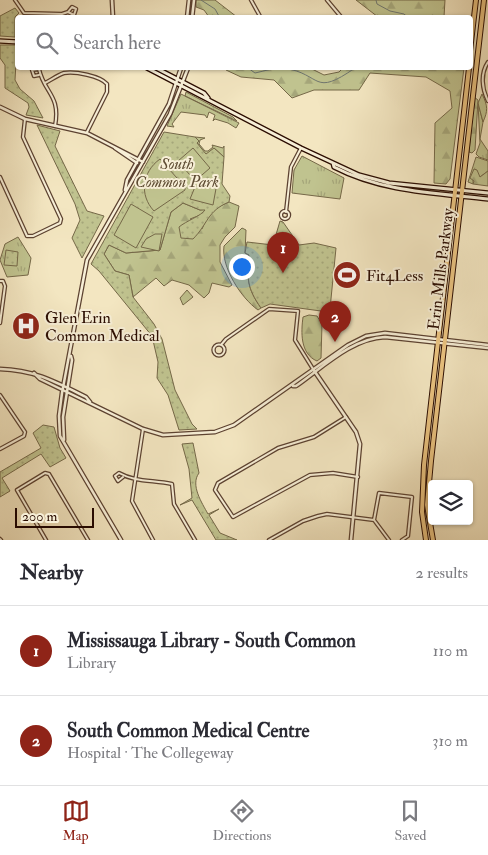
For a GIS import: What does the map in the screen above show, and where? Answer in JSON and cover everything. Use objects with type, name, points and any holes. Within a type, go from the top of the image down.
[{"type":"main road","points":[[473,26],[476,0]]},
{"type":"main road","name":"Erin Mills Parkway","points":[[433,540],[427,504],[484,0]]},
{"type":"main road","points":[[0,41],[15,42]]},
{"type":"main road","points":[[151,70],[177,84],[183,84]]},
{"type":"main road","points":[[160,70],[301,148],[381,182],[488,193]]},
{"type":"main road","name":"Erin Mills Parkway","points":[[426,540],[421,493],[469,70]]},
{"type":"main road","points":[[333,163],[334,167],[344,173],[376,185],[488,199]]},
{"type":"street","points":[[15,0],[24,13],[62,14],[68,12]]},
{"type":"street","points":[[112,0],[113,15]]},
{"type":"street","points":[[187,15],[189,0]]},
{"type":"street","points":[[192,15],[194,0]]},
{"type":"street","points":[[251,0],[259,15]]},
{"type":"street","points":[[327,0],[340,15]]},
{"type":"street","points":[[488,62],[482,88],[488,101]]},
{"type":"street","points":[[124,191],[166,110],[177,84],[180,70]]},
{"type":"street","points":[[121,540],[64,443],[59,431],[63,390],[71,356],[83,272],[87,259],[124,191],[142,163],[183,84],[187,70]]},
{"type":"street","points":[[45,83],[64,73],[104,80],[107,84],[106,92],[87,133]]},
{"type":"street","points":[[39,74],[57,106],[56,126]]},
{"type":"street","points":[[0,107],[25,119],[87,133],[142,163]]},
{"type":"street","points":[[0,177],[28,236],[32,236],[60,223],[61,220],[23,137],[25,119]]},
{"type":"street","points":[[286,212],[291,167],[301,148]]},
{"type":"street","points":[[0,281],[3,281],[5,286],[0,323]]},
{"type":"street","points":[[221,345],[225,349],[224,354],[216,355],[214,347],[221,345],[226,339],[269,309],[298,312],[295,340],[356,432],[360,444],[351,540]]},
{"type":"street","points":[[293,386],[293,382],[353,342],[366,336],[385,333],[488,348]]},
{"type":"street","points":[[34,373],[40,379],[143,429],[173,436],[221,431],[240,422],[357,344],[369,339],[385,337],[438,341]]},
{"type":"street","points":[[444,342],[488,345]]},
{"type":"street","points":[[64,443],[63,417],[68,393],[71,356]]},
{"type":"street","points":[[0,369],[34,373],[86,397],[90,402]]},
{"type":"street","points":[[0,396],[25,433],[0,450]]},
{"type":"street","points":[[346,417],[314,437],[278,448],[218,483],[215,490],[233,517],[310,475],[334,473],[358,477]]},
{"type":"street","points":[[143,429],[135,480],[134,507],[153,540]]},
{"type":"street","points":[[46,540],[17,490],[45,472],[49,474],[88,540]]},
{"type":"street","points":[[123,477],[172,484],[174,504],[195,540]]},
{"type":"street","points":[[389,540],[374,520],[379,493],[412,497],[408,536],[402,540]]},
{"type":"street","points":[[269,540],[312,517],[327,514],[374,520]]},
{"type":"green space","points":[[196,0],[215,0],[234,15],[208,15],[204,10],[196,7]]},
{"type":"green space","points":[[356,0],[445,0],[444,15],[375,15]]},
{"type":"green space","points":[[15,8],[19,13],[15,15],[15,37],[0,36],[0,16]]},
{"type":"green space","points":[[0,45],[15,45],[15,80],[20,89],[34,101],[43,118],[26,115],[29,107],[28,103],[5,88],[5,65],[0,58]]},
{"type":"green space","points":[[226,70],[314,70],[324,75],[341,70],[464,70],[450,179],[446,184],[434,183],[435,123],[452,108],[450,91],[426,77],[370,73],[359,90],[314,90],[292,98],[274,80],[241,77]]},
{"type":"green space","points":[[186,92],[233,117],[237,121],[185,96]]},
{"type":"green space","points":[[181,94],[239,123],[236,128],[215,119],[213,121],[215,115],[209,112],[207,118],[205,115],[181,112],[172,124],[174,127],[167,126]]},
{"type":"green space","points":[[482,94],[487,108],[483,122],[478,103]]},
{"type":"green space","points":[[474,97],[478,100],[475,150],[472,153],[469,152]]},
{"type":"green space","points":[[478,103],[483,122],[480,139],[488,151],[488,160],[476,154],[480,143]]},
{"type":"green space","points":[[37,125],[60,131],[55,146],[87,211],[104,216],[82,258],[72,238],[80,220],[75,204]]},
{"type":"green space","name":"South Common Park","points":[[164,132],[195,137],[199,141],[197,143],[206,154],[214,148],[224,157],[222,184],[230,196],[229,202],[216,209],[193,239],[181,238],[179,227],[205,210],[200,210],[183,203],[171,212],[160,250],[126,253],[109,245],[104,254],[115,271],[129,275],[133,297],[154,324],[162,339],[175,390],[192,424],[197,429],[179,430],[168,395],[157,378],[158,362],[152,336],[99,271],[91,264]]},
{"type":"green space","points":[[195,137],[205,138],[200,140],[199,144],[205,151],[213,147],[212,145],[223,148],[224,146],[224,157],[214,148],[206,155],[197,143]]},
{"type":"green space","points":[[193,148],[210,168],[195,181],[178,161]]},
{"type":"green space","points":[[302,156],[344,178],[340,199],[292,193],[294,170]]},
{"type":"green space","points":[[476,157],[488,161],[488,171],[480,177],[473,172],[473,184],[468,182]]},
{"type":"green space","points":[[160,159],[185,187],[185,190],[154,211],[146,198],[145,184],[149,170]]},
{"type":"green space","points":[[474,169],[477,170],[480,177],[488,171],[488,186],[473,184],[474,181],[470,178]]},
{"type":"green space","points":[[208,181],[217,183],[213,205],[190,199],[195,187]]},
{"type":"green space","points":[[229,202],[239,206],[235,227],[220,245],[220,262],[232,285],[229,287],[212,283],[209,293],[204,298],[189,285],[172,280],[164,286],[156,278],[133,297],[129,275],[115,271],[104,254],[109,245],[126,253],[160,250],[171,212],[183,203],[200,210],[206,209],[203,214],[190,219],[202,229],[212,212]]},
{"type":"green space","points":[[131,204],[153,217],[136,248],[114,235]]},
{"type":"green space","points":[[280,221],[283,222],[299,245],[314,243],[336,248],[330,309],[328,312],[270,304],[261,308],[253,295],[248,277],[249,255],[245,253],[247,242],[273,245]]},
{"type":"green space","points":[[242,228],[246,230],[245,253],[249,255],[249,283],[253,295],[261,308],[258,310],[239,290],[229,272],[224,254],[224,246]]},
{"type":"green space","points":[[155,234],[162,234],[159,251],[141,247],[146,239]]},
{"type":"green space","points":[[18,237],[31,258],[28,275],[7,277],[0,260],[5,244]]},
{"type":"green space","points":[[6,250],[18,252],[17,266],[4,265]]},
{"type":"green space","points":[[187,290],[193,297],[183,305],[180,298]]},
{"type":"green space","points":[[309,315],[317,316],[322,324],[321,358],[317,361],[307,353],[303,342],[303,317]]},
{"type":"green space","points":[[43,425],[54,427],[60,448],[66,458],[50,467],[41,454],[2,478],[10,491],[0,497],[0,472],[41,448],[33,433]]},
{"type":"green space","points":[[193,443],[199,473],[196,488],[200,499],[208,514],[219,509],[209,515],[220,533],[237,540],[216,540],[192,500],[180,505],[192,498],[189,469],[182,444]]},
{"type":"waterway","points":[[201,0],[215,9],[218,15]]},
{"type":"waterway","points":[[376,0],[377,4],[390,11],[405,15]]},
{"type":"waterway","points":[[251,70],[255,73],[268,70]]},
{"type":"waterway","points":[[292,70],[324,83],[331,82],[352,70]]},
{"type":"place","name":"Mississauga Library - South Common","points":[[283,273]]},
{"type":"place","name":"Fit4Less","points":[[347,275]]},
{"type":"place","name":"Glen Erin Common Medical","points":[[26,326]]},
{"type":"place","name":"South Common Medical Centre","points":[[335,342]]}]
